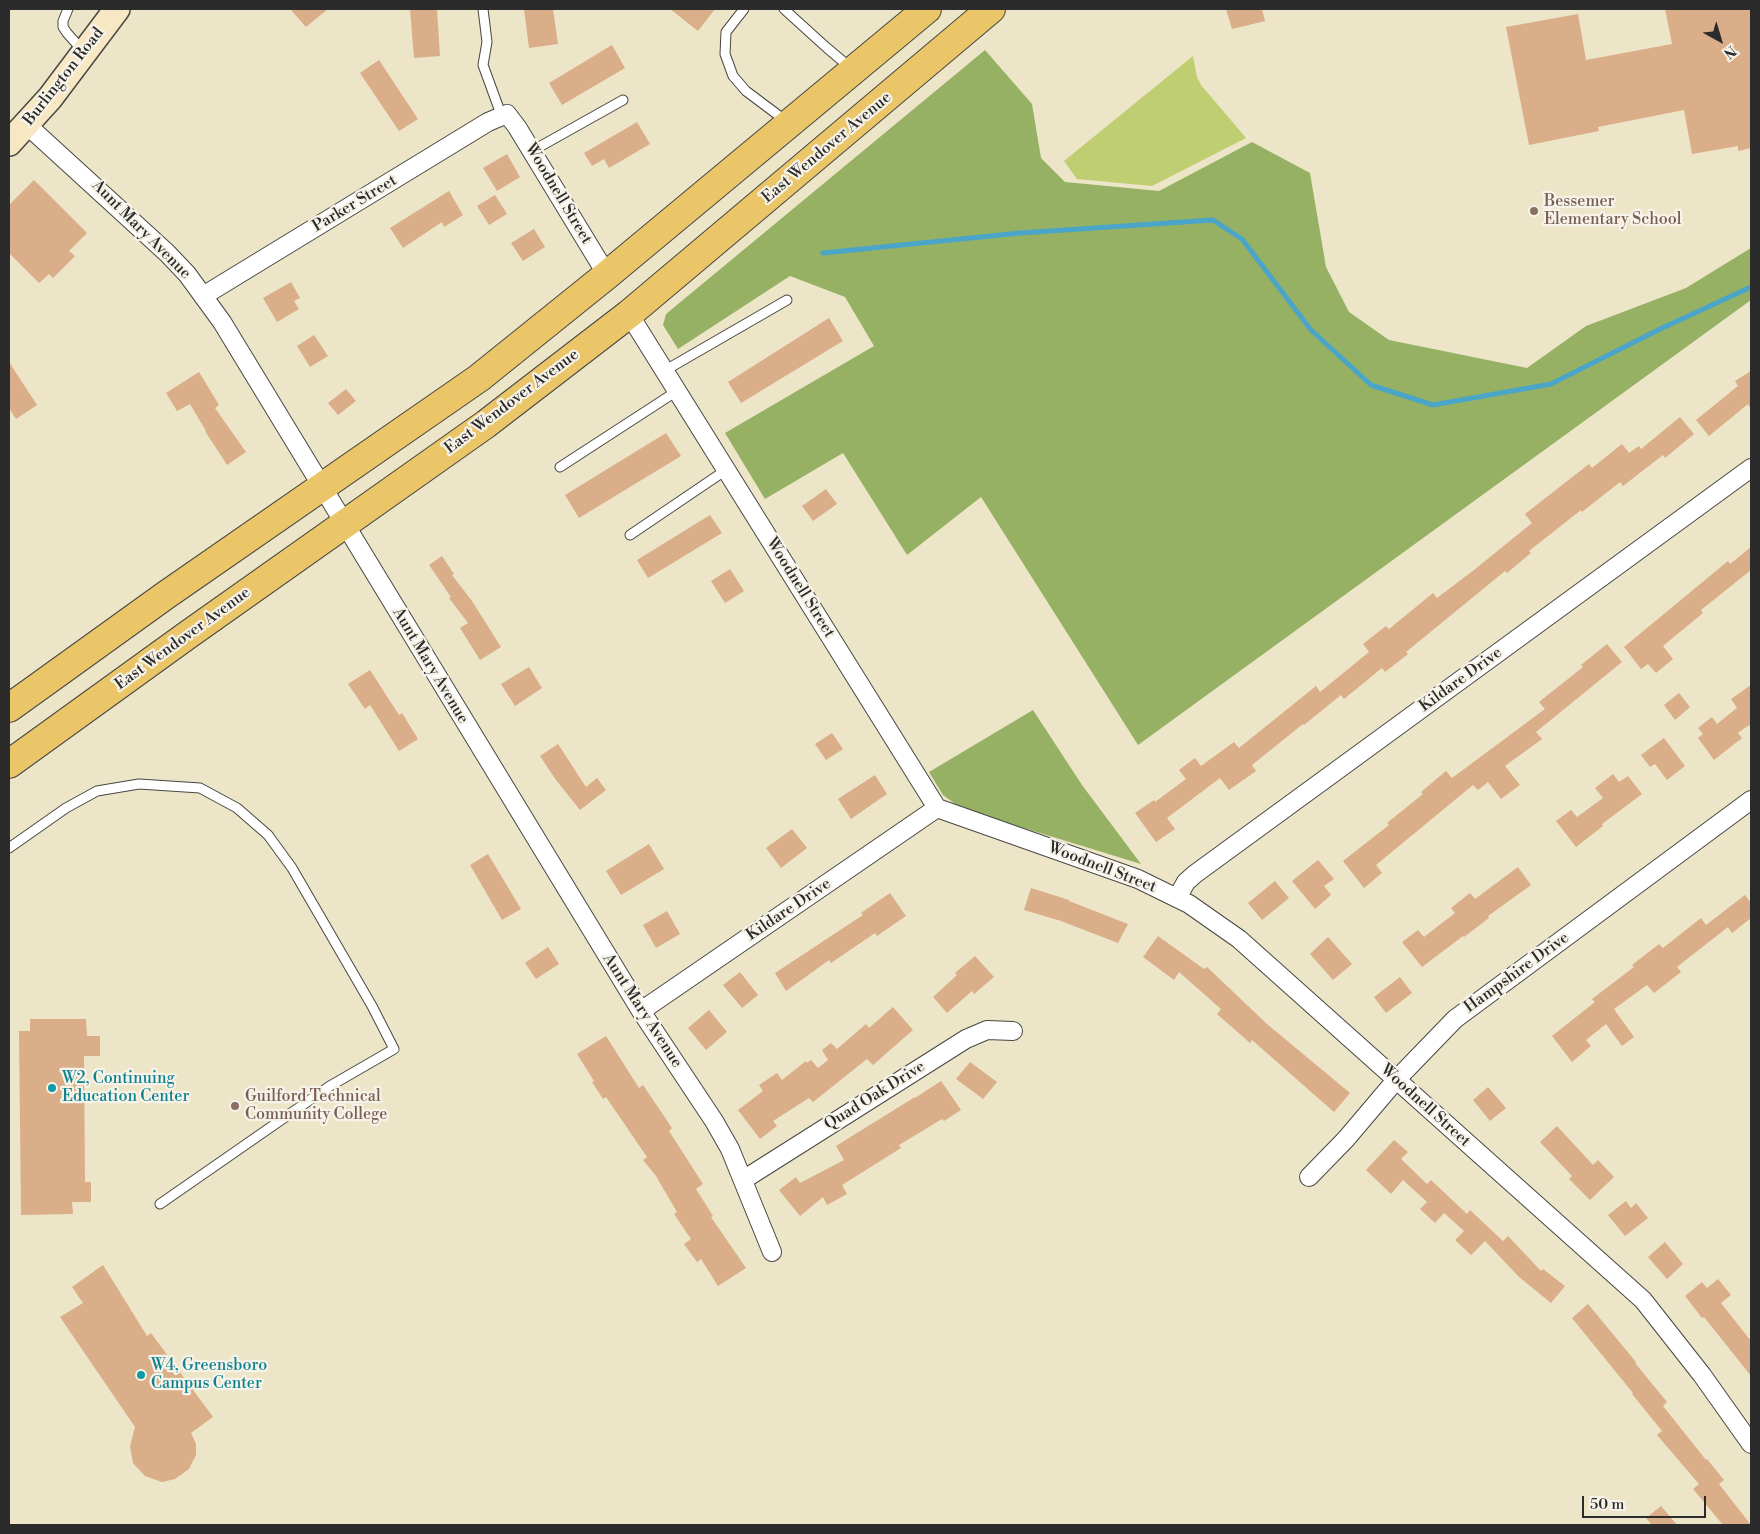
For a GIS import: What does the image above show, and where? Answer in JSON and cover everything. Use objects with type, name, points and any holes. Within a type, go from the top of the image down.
[{"type":"highway","points":[[10,703],[479,378],[607,275],[927,9]]},
{"type":"highway","name":"East Wendover Avenue","points":[[9,764],[486,424],[630,314],[991,9]]},
{"type":"main road","name":"Burlington Road","points":[[9,143],[50,98],[117,9]]},
{"type":"street","name":"Woodnell Street","points":[[504,116],[517,127],[607,275]]},
{"type":"street","name":"Parker Street","points":[[204,296],[488,122],[504,116]]},
{"type":"street","name":"Aunt Mary Avenue","points":[[27,125],[83,174],[167,253],[204,296],[222,322],[321,488],[641,1012],[714,1121],[730,1149],[744,1180],[772,1252]]},
{"type":"street","name":"Woodnell Street","points":[[630,314],[937,808],[1138,879],[1189,904],[1239,938],[1643,1300],[1702,1375],[1751,1444]]},
{"type":"street","name":"Kildare Drive","points":[[1177,898],[1186,882],[1195,874],[1751,468]]},
{"type":"street","name":"Hampshire Drive","points":[[1309,1177],[1346,1138],[1396,1080],[1455,1019],[1751,800]]},
{"type":"street","name":"Kildare Drive","points":[[641,1012],[937,808]]},
{"type":"street","name":"Quad Oak Drive","points":[[744,1180],[966,1039],[987,1030],[1012,1031]]},
{"type":"lane","points":[[68,9],[62,21],[63,27],[72,41],[84,53]]},
{"type":"lane","points":[[482,9],[487,42],[483,65],[504,116]]},
{"type":"lane","points":[[744,9],[726,32],[725,54],[733,76],[746,90],[790,124]]},
{"type":"lane","points":[[784,9],[854,70]]},
{"type":"lane","points":[[532,151],[623,100]]},
{"type":"lane","points":[[664,371],[787,300]]},
{"type":"lane","points":[[560,467],[678,391]]},
{"type":"lane","points":[[630,535],[726,470]]},
{"type":"lane","points":[[9,848],[66,808],[97,791],[139,784],[200,788],[238,808],[268,834],[292,868],[372,1006],[394,1049],[330,1086],[160,1204]]},
{"type":"green space","points":[[985,50],[1032,104],[1041,158],[1065,182],[1159,191],[1252,142],[1310,173],[1326,267],[1349,312],[1389,340],[1527,368],[1586,326],[1686,288],[1751,248],[1751,300],[1138,745],[981,497],[907,555],[843,453],[765,499],[725,433],[874,346],[845,297],[790,276],[678,349],[663,325],[666,314]]},
{"type":"green space","points":[[1193,56],[1197,77],[1201,85],[1246,138],[1152,186],[1077,179],[1064,161]]},
{"type":"green space","points":[[1033,710],[1082,785],[1141,864],[962,809],[943,795],[929,772]]},
{"type":"building","points":[[290,9],[328,9],[306,27]]},
{"type":"building","points":[[410,9],[437,9],[440,56],[414,58]]},
{"type":"building","points":[[524,9],[553,9],[558,44],[529,48]]},
{"type":"building","points":[[670,9],[715,9],[698,31]]},
{"type":"building","points":[[1226,9],[1262,9],[1265,21],[1232,29]]},
{"type":"building","points":[[1665,9],[1751,9],[1751,148],[1738,151],[1738,146],[1692,154],[1684,110],[1598,127],[1599,131],[1529,145],[1506,27],[1578,14],[1586,60],[1672,44]]},
{"type":"building","points":[[612,45],[625,68],[562,105],[549,83]]},
{"type":"building","points":[[379,60],[418,119],[399,131],[360,73]]},
{"type":"building","points":[[637,122],[650,144],[609,168],[604,159],[592,166],[584,153]]},
{"type":"building","points":[[507,154],[520,177],[497,191],[483,168]]},
{"type":"building","points":[[34,180],[87,233],[69,251],[75,256],[53,278],[49,274],[39,283],[9,253],[9,205]]},
{"type":"building","points":[[449,191],[463,215],[444,227],[442,222],[403,248],[390,228]]},
{"type":"building","points":[[495,195],[507,214],[489,225],[477,206]]},
{"type":"building","points":[[534,229],[545,247],[523,261],[511,243]]},
{"type":"building","points":[[291,282],[300,298],[294,301],[299,309],[277,322],[263,298]]},
{"type":"building","points":[[829,318],[843,341],[741,403],[728,382]]},
{"type":"building","points":[[314,335],[328,356],[310,367],[297,346]]},
{"type":"building","points":[[9,362],[37,405],[16,419],[9,408]]},
{"type":"building","points":[[1751,371],[1751,409],[1748,404],[1709,436],[1696,420],[1738,386],[1735,381]]},
{"type":"building","points":[[199,372],[219,405],[215,408],[246,452],[227,465],[190,404],[177,411],[166,393]]},
{"type":"building","points":[[346,389],[356,401],[338,415],[328,403]]},
{"type":"building","points":[[1680,417],[1694,434],[1665,458],[1663,455],[1623,486],[1620,482],[1582,512],[1581,510],[1529,551],[1531,553],[1507,573],[1505,571],[1406,652],[1408,654],[1385,672],[1382,668],[1344,699],[1341,695],[1303,724],[1252,765],[1256,771],[1229,790],[1220,778],[1167,818],[1175,829],[1156,842],[1135,813],[1154,800],[1155,802],[1186,779],[1179,770],[1195,758],[1201,766],[1234,742],[1239,748],[1316,686],[1320,692],[1369,652],[1363,644],[1386,626],[1389,629],[1433,593],[1437,598],[1474,570],[1532,523],[1525,514],[1589,464],[1592,468],[1622,444],[1629,453],[1639,446],[1641,449]]},
{"type":"building","points":[[666,433],[681,456],[579,518],[565,495]]},
{"type":"building","points":[[826,489],[837,504],[813,521],[802,506]]},
{"type":"building","points":[[710,515],[722,533],[648,578],[637,560]]},
{"type":"building","points":[[1751,547],[1751,570],[1701,610],[1703,613],[1663,646],[1673,659],[1656,673],[1648,664],[1641,669],[1624,647],[1728,561],[1730,564]]},
{"type":"building","points":[[442,556],[454,574],[452,575],[472,601],[501,647],[480,660],[460,628],[468,623],[449,598],[451,597],[429,565]]},
{"type":"building","points":[[730,569],[744,591],[725,603],[711,581]]},
{"type":"building","points":[[1607,644],[1622,662],[1536,732],[1542,739],[1505,766],[1520,785],[1501,799],[1488,782],[1478,790],[1473,785],[1376,865],[1382,873],[1364,888],[1343,861],[1389,825],[1387,823],[1423,794],[1421,792],[1446,771],[1452,778],[1545,709],[1539,702],[1583,667],[1581,665]]},
{"type":"building","points":[[529,667],[542,688],[515,706],[501,684]]},
{"type":"building","points":[[370,670],[399,715],[402,713],[418,739],[399,751],[370,705],[365,709],[348,684]]},
{"type":"building","points":[[1751,685],[1751,728],[1749,725],[1738,733],[1742,738],[1714,760],[1698,738],[1703,734],[1698,728],[1712,717],[1717,724],[1737,708],[1731,699]]},
{"type":"building","points":[[1679,693],[1690,707],[1675,720],[1664,705]]},
{"type":"building","points":[[832,733],[843,749],[826,760],[815,744]]},
{"type":"building","points":[[1664,738],[1685,766],[1667,780],[1655,764],[1650,767],[1641,755]]},
{"type":"building","points":[[558,744],[586,787],[597,778],[606,790],[580,810],[540,756]]},
{"type":"building","points":[[1613,774],[1619,782],[1628,776],[1642,794],[1602,824],[1603,826],[1576,847],[1556,821],[1571,810],[1577,817],[1603,798],[1595,788]]},
{"type":"building","points":[[875,775],[887,794],[851,819],[838,799]]},
{"type":"building","points":[[792,829],[807,848],[781,868],[766,848]]},
{"type":"building","points":[[649,844],[664,869],[621,895],[606,871]]},
{"type":"building","points":[[488,854],[521,909],[502,920],[470,865]]},
{"type":"building","points":[[1318,860],[1334,879],[1324,886],[1331,895],[1315,909],[1292,881]]},
{"type":"building","points":[[1518,867],[1531,885],[1422,967],[1402,942],[1418,930],[1424,937],[1455,913],[1451,908],[1470,893],[1475,899]]},
{"type":"building","points":[[1275,881],[1289,898],[1262,920],[1248,903]]},
{"type":"building","points":[[1031,888],[1069,900],[1128,924],[1118,943],[1061,921],[1024,910]]},
{"type":"building","points":[[890,893],[906,916],[877,936],[875,933],[831,963],[829,960],[786,991],[775,973],[863,915],[861,913]]},
{"type":"building","points":[[1745,895],[1751,903],[1751,918],[1732,933],[1728,927],[1677,967],[1681,972],[1654,993],[1647,985],[1614,1009],[1634,1037],[1622,1046],[1606,1024],[1586,1040],[1591,1046],[1572,1062],[1552,1036],[1595,1002],[1592,999],[1634,967],[1632,965],[1659,944],[1663,948],[1701,918],[1706,925]]},
{"type":"building","points":[[667,911],[680,934],[656,948],[643,925]]},
{"type":"building","points":[[1158,936],[1204,969],[1207,967],[1267,1024],[1350,1093],[1334,1112],[1252,1040],[1250,1043],[1217,1014],[1221,1009],[1179,972],[1174,980],[1143,957]]},
{"type":"building","points":[[1328,937],[1352,964],[1333,980],[1310,954]]},
{"type":"building","points":[[548,947],[559,964],[536,979],[525,963]]},
{"type":"building","points":[[975,956],[994,977],[974,994],[972,991],[947,1013],[933,997],[957,975],[955,973]]},
{"type":"building","points":[[740,972],[758,995],[742,1008],[723,985]]},
{"type":"building","points":[[1400,977],[1412,993],[1386,1013],[1374,997]]},
{"type":"building","points":[[893,1007],[913,1030],[873,1065],[867,1059],[813,1102],[809,1098],[773,1121],[777,1126],[760,1139],[738,1110],[763,1091],[759,1085],[777,1073],[782,1080],[806,1061],[807,1063],[811,1060],[818,1068],[828,1060],[822,1050],[831,1043],[837,1049],[866,1024],[869,1028]]},
{"type":"building","points":[[709,1010],[727,1032],[706,1050],[688,1028]]},
{"type":"building","name":"W2, Continuing Education Center","points":[[30,1019],[86,1019],[87,1036],[100,1036],[100,1056],[84,1056],[85,1182],[91,1182],[91,1202],[72,1202],[73,1214],[21,1215],[19,1031],[30,1031]]},
{"type":"building","points":[[606,1036],[639,1088],[643,1085],[672,1128],[669,1131],[703,1184],[696,1189],[713,1216],[711,1217],[746,1268],[718,1286],[701,1259],[697,1262],[684,1244],[691,1239],[674,1214],[677,1212],[656,1176],[643,1160],[647,1157],[606,1097],[603,1099],[577,1054]]},
{"type":"building","points":[[970,1062],[997,1082],[983,1099],[956,1079]]},
{"type":"building","points":[[941,1081],[961,1110],[944,1121],[942,1119],[899,1145],[901,1148],[842,1185],[847,1194],[827,1205],[823,1197],[800,1216],[779,1190],[796,1177],[800,1183],[844,1160],[836,1146]]},
{"type":"building","points":[[1488,1087],[1506,1108],[1490,1121],[1473,1100]]},
{"type":"building","points":[[1557,1126],[1593,1165],[1598,1160],[1614,1177],[1590,1200],[1569,1179],[1572,1176],[1540,1142]]},
{"type":"building","points":[[1394,1140],[1408,1152],[1401,1159],[1427,1184],[1431,1180],[1467,1214],[1470,1210],[1503,1241],[1508,1236],[1541,1271],[1543,1269],[1565,1286],[1551,1303],[1519,1277],[1485,1241],[1471,1255],[1455,1240],[1464,1231],[1444,1213],[1435,1223],[1420,1209],[1427,1202],[1403,1180],[1391,1194],[1366,1170]]},
{"type":"building","points":[[1626,1201],[1631,1208],[1636,1203],[1648,1218],[1625,1236],[1608,1215]]},
{"type":"building","points":[[1665,1242],[1683,1264],[1667,1279],[1648,1257]]},
{"type":"building","name":"W4, Greensboro Campus Center","points":[[103,1265],[147,1336],[151,1333],[213,1417],[191,1433],[196,1444],[196,1455],[189,1469],[175,1479],[162,1482],[145,1476],[133,1463],[130,1446],[135,1427],[60,1317],[83,1303],[72,1287]]},
{"type":"building","points":[[1718,1279],[1731,1295],[1721,1303],[1751,1341],[1751,1376],[1685,1296],[1702,1282],[1707,1288]]},
{"type":"building","points":[[1588,1304],[1667,1402],[1663,1406],[1724,1480],[1719,1484],[1751,1525],[1723,1525],[1693,1489],[1699,1484],[1657,1435],[1662,1431],[1572,1318]]},
{"type":"building","points":[[1661,1506],[1677,1525],[1652,1525],[1646,1518]]},
{"type":"waterway","points":[[823,253],[1020,233],[1213,220],[1242,239],[1311,330],[1371,385],[1433,405],[1551,384],[1660,329],[1751,287]]},
{"type":"place","name":"Bessemer Elementary School","points":[[1534,211]]},
{"type":"place","name":"W2, Continuing Education Center","points":[[52,1088]]},
{"type":"place","name":"Guilford Technical Community College","points":[[235,1106]]},
{"type":"place","name":"W4, Greensboro Campus Center","points":[[141,1375]]}]
